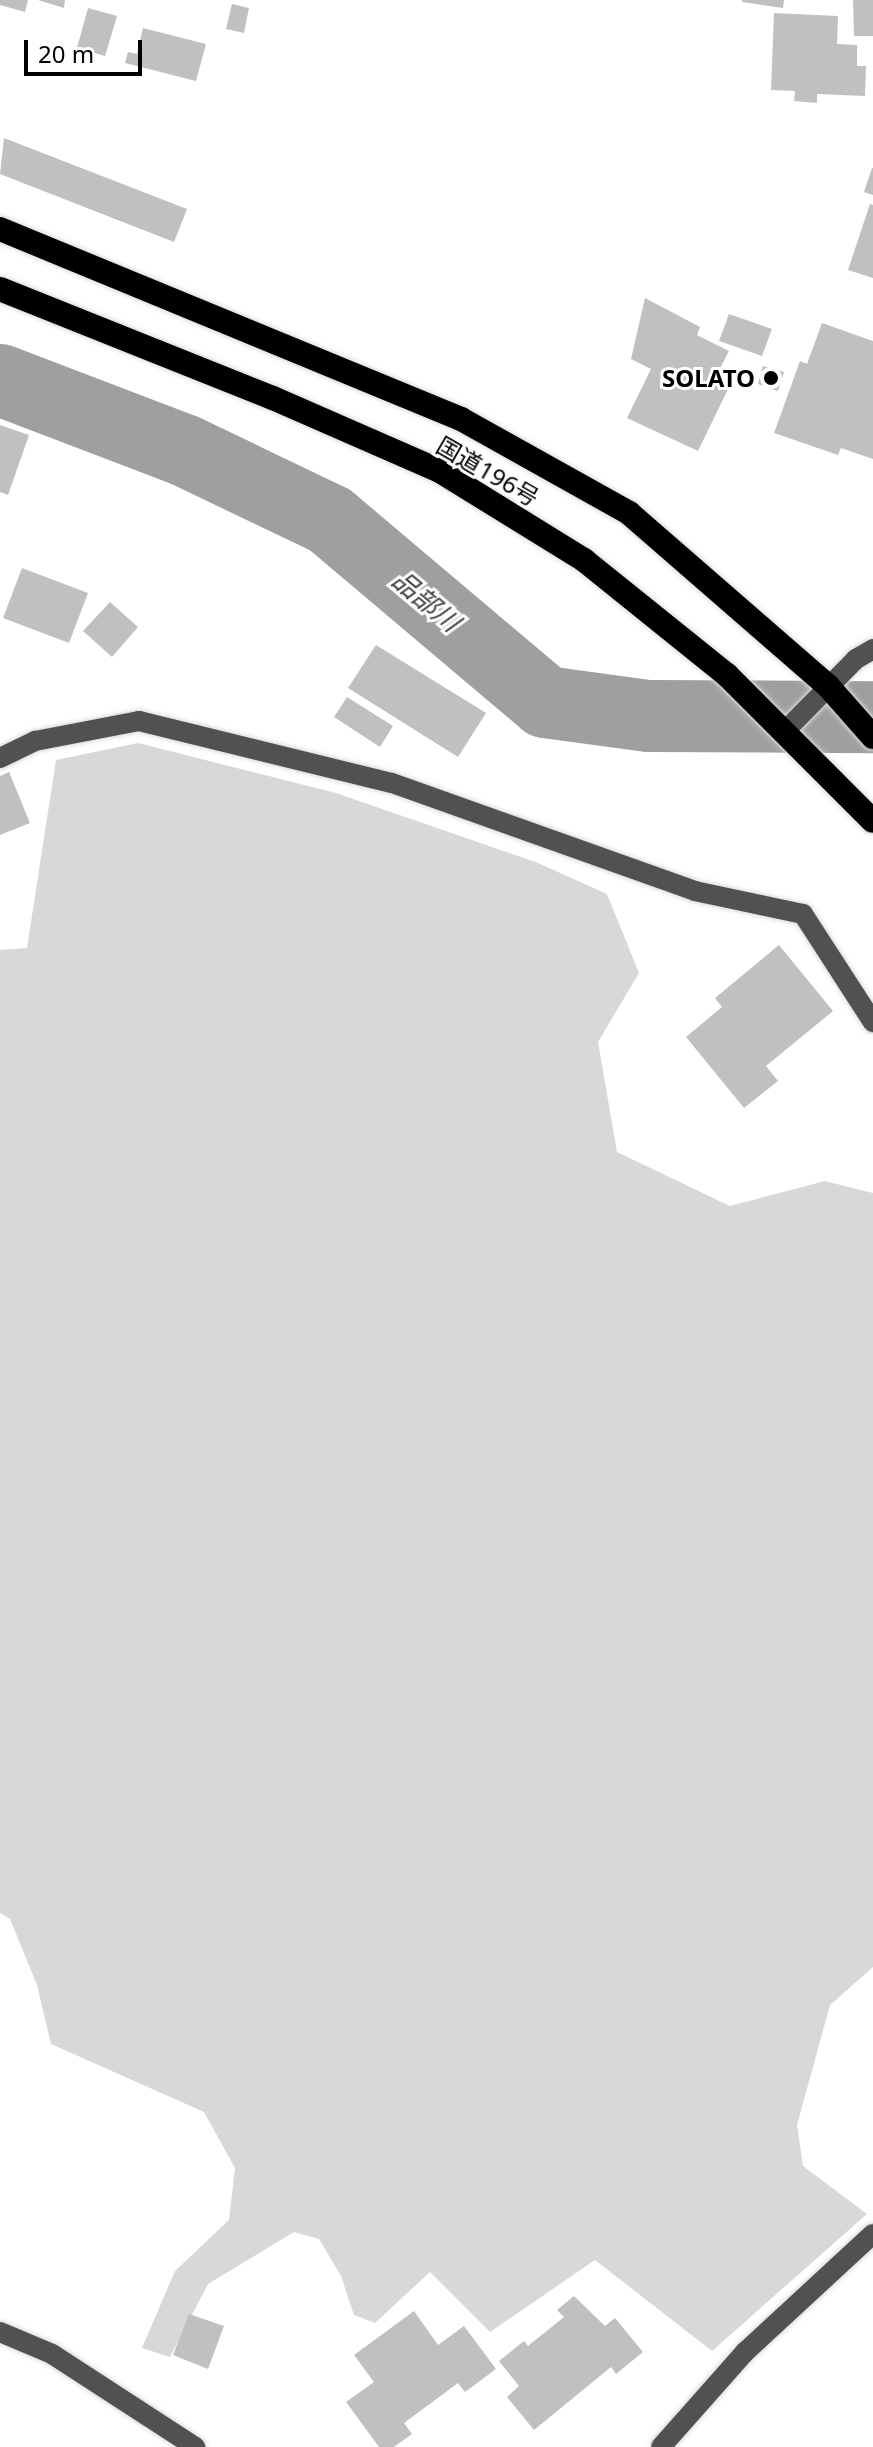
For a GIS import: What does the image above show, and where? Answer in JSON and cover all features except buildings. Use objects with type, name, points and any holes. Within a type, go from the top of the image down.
[{"type":"highway","name":"国道196号","points":[[0,229],[461,419],[629,513],[827,678],[873,737]]},
{"type":"highway","name":"国道196号","points":[[0,289],[273,398],[440,471],[584,560],[727,675],[873,821]]},
{"type":"street","points":[[783,733],[827,678],[873,649]]},
{"type":"street","points":[[0,758],[35,741],[139,721],[392,783],[695,891],[803,914],[873,1022]]},
{"type":"street","points":[[661,2447],[745,2352],[873,2234]]},
{"type":"street","points":[[0,2332],[52,2354],[195,2447]]},
{"type":"shaded area","points":[[138,743],[336,793],[538,863],[607,894],[639,973],[598,1042],[617,1152],[730,1206],[825,1181],[873,1193],[873,1967],[830,2005],[797,2125],[803,2166],[867,2214],[712,2351],[595,2260],[490,2332],[430,2272],[375,2323],[354,2315],[341,2276],[319,2239],[294,2232],[208,2284],[170,2357],[142,2348],[175,2271],[229,2220],[235,2168],[204,2112],[51,2044],[37,1985],[10,1919],[0,1913],[0,950],[27,948],[56,760]]},
{"type":"waterway","name":"品部川","points":[[0,380],[186,451],[330,520],[545,702],[649,716],[873,717]]},
{"type":"place","name":"SOLATO","points":[[771,378]]}]
